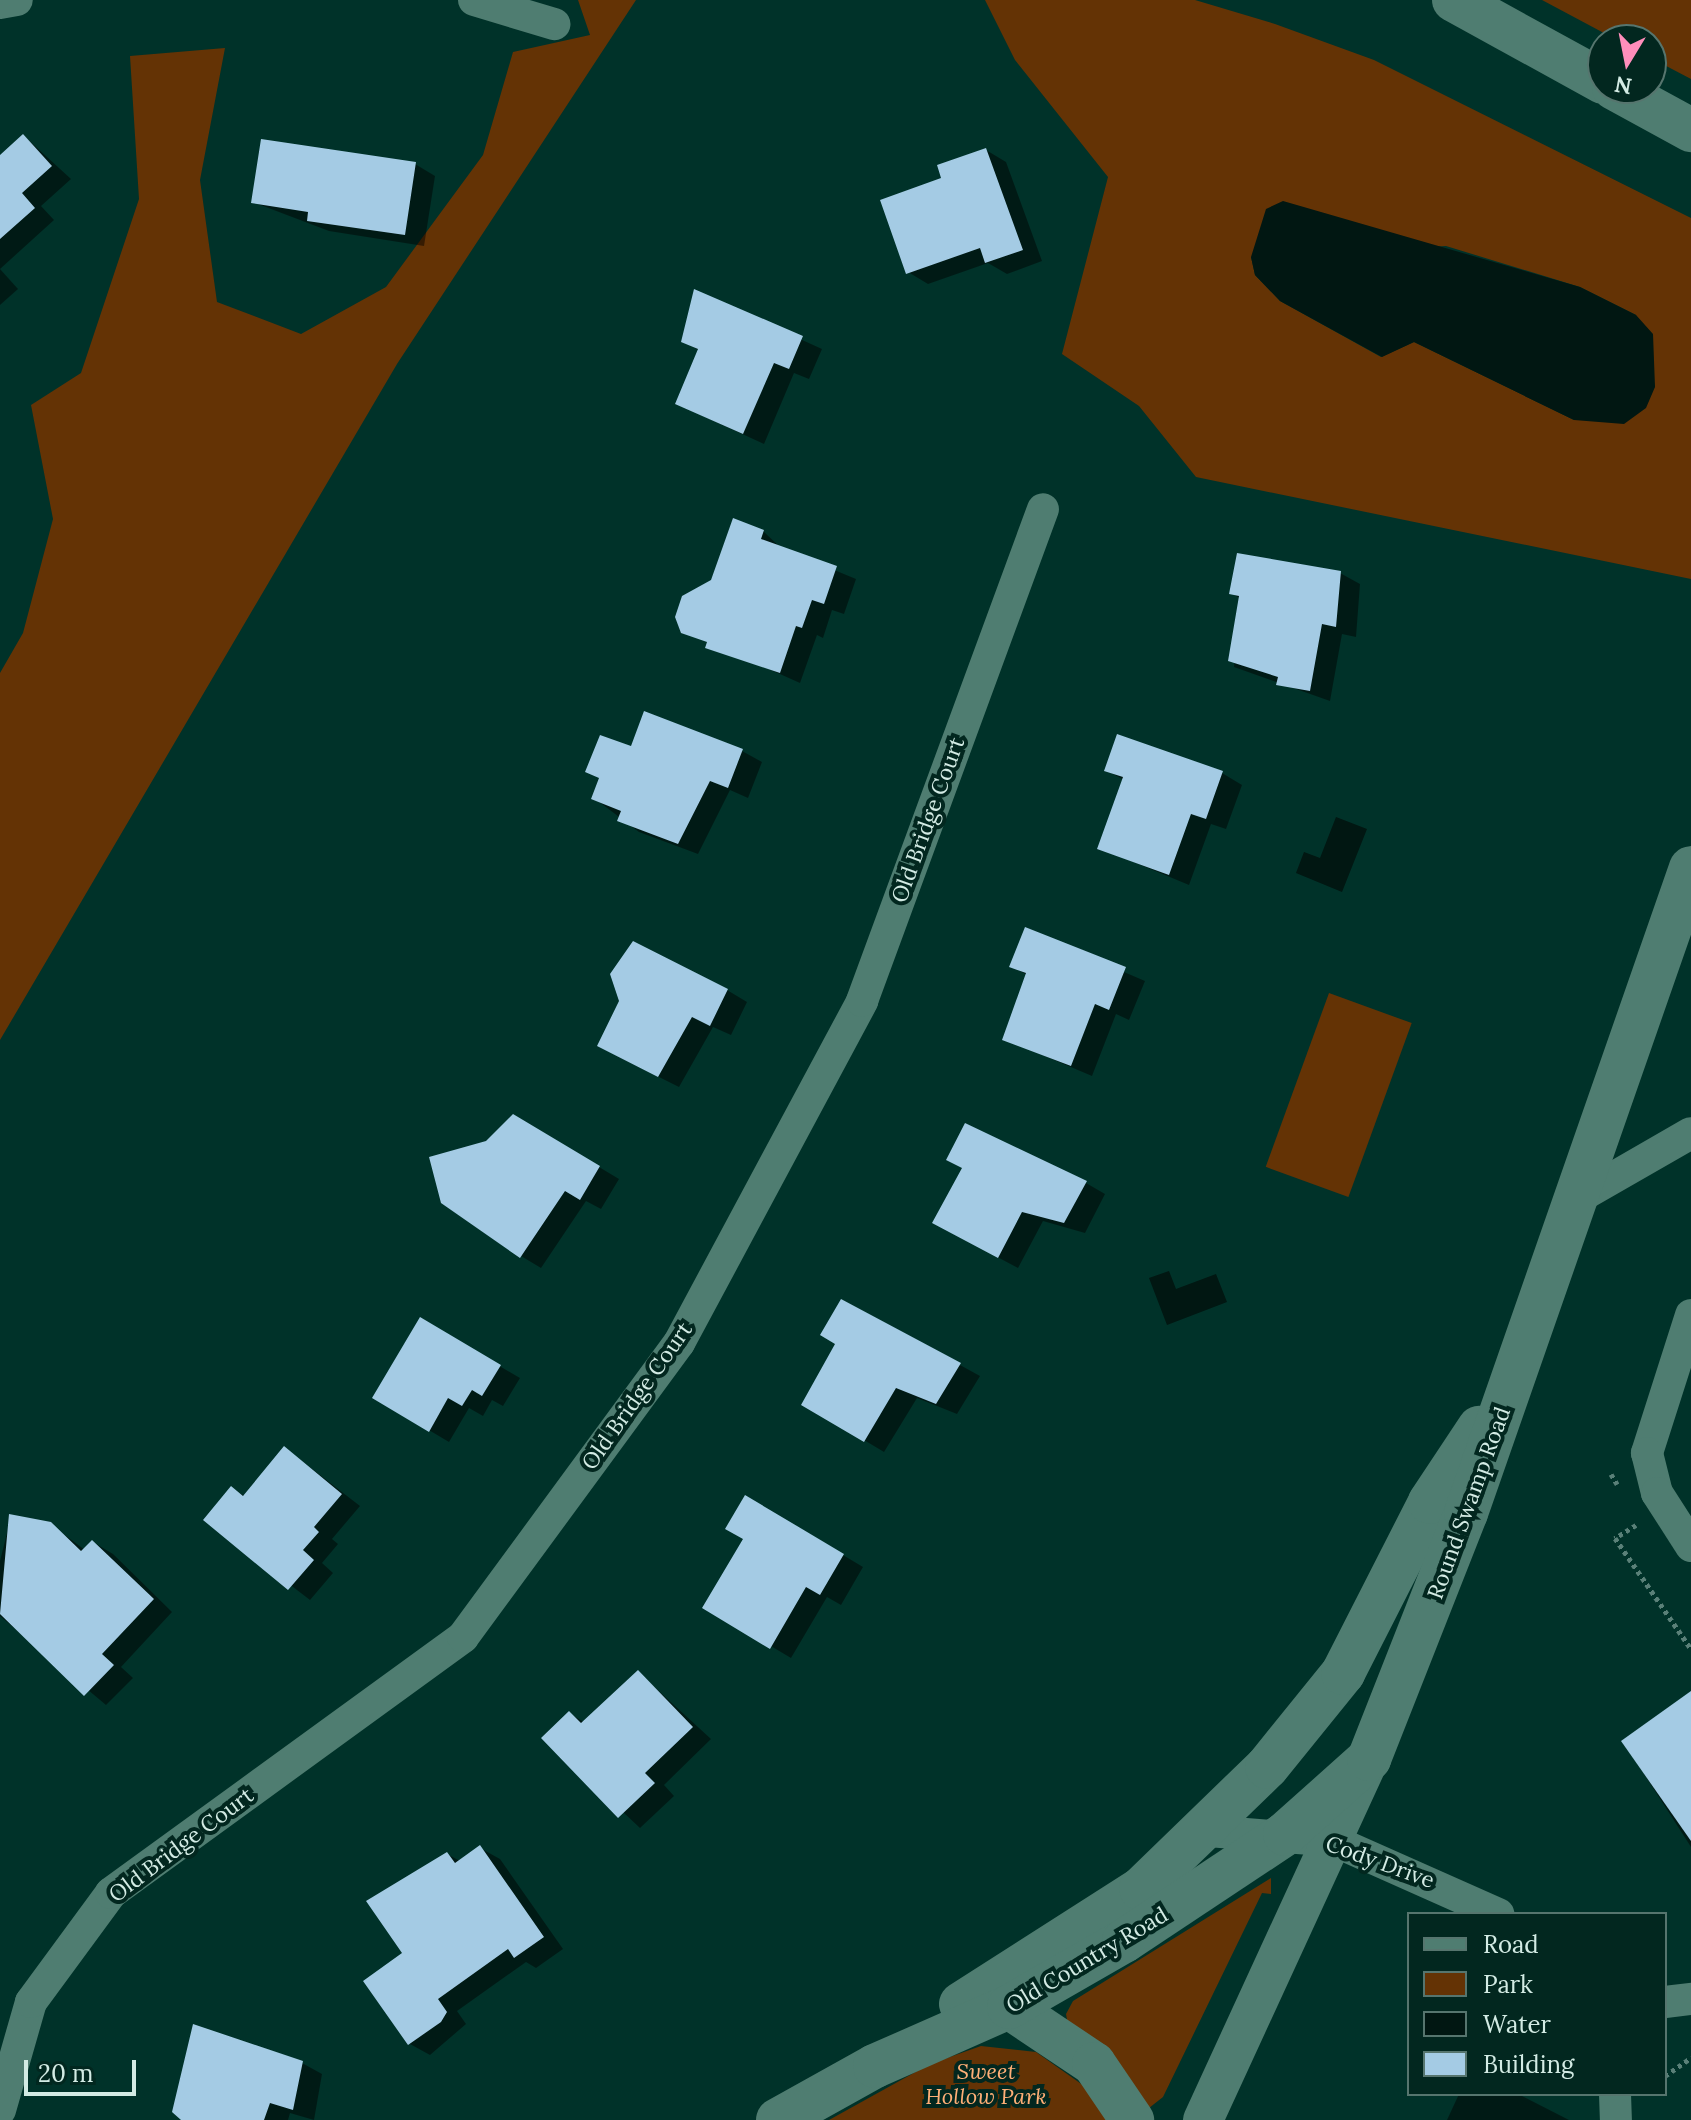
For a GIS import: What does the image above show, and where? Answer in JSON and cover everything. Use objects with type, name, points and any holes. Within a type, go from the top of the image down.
[{"type":"main road","points":[[1454,0],[1587,73]]},
{"type":"main road","points":[[1643,104],[1691,130]]},
{"type":"main road","name":"Round Swamp Road","points":[[1369,1759],[1516,1373],[1571,1202],[1690,869]]},
{"type":"main road","points":[[875,2066],[1141,1889],[1208,1831],[1343,1673],[1430,1502],[1516,1373]]},
{"type":"main road","name":"Old Country Road","points":[[778,2120],[875,2066],[1009,2007],[1285,1834],[1369,1759]]},
{"type":"main road","points":[[1009,2007],[1094,2064],[1132,2120]]},
{"type":"street","points":[[0,3],[17,0]]},
{"type":"street","points":[[474,0],[554,24]]},
{"type":"street","name":"Old Bridge Court","points":[[0,2110],[31,2002],[111,1893],[463,1637],[679,1343],[862,1001],[1043,509]]},
{"type":"street","points":[[1690,869],[1691,899]]},
{"type":"street","points":[[1571,1202],[1691,1133]]},
{"type":"street","points":[[1691,1315],[1647,1453],[1657,1493],[1691,1546]]},
{"type":"street","name":"Round Swamp Road","points":[[1203,2120],[1334,1841],[1369,1759]]},
{"type":"street","name":"Cody Drive","points":[[1208,1831],[1285,1834],[1334,1841],[1494,1912]]},
{"type":"street","points":[[1667,2002],[1691,1999]]},
{"type":"street","points":[[1615,2096],[1616,2120]]},
{"type":"path","points":[[1611,1474],[1626,1498]]},
{"type":"path","points":[[1633,1510],[1640,1522],[1615,1538],[1691,1649]]},
{"type":"path","points":[[1667,2075],[1691,2058]]},
{"type":"green space","points":[[578,0],[636,0],[397,364],[0,1040],[0,673],[23,633],[53,519],[31,405],[81,373],[139,199],[130,56],[225,48],[200,180],[217,302],[301,334],[386,287],[483,155],[513,52],[590,35]]},
{"type":"green space","points":[[985,0],[1195,0],[1275,24],[1374,60],[1691,218],[1691,579],[1196,477],[1139,406],[1062,354],[1108,177],[1015,60]],"holes":[[[1446,246],[1580,287],[1636,315],[1655,387],[1574,420],[1414,342],[1381,357],[1280,301],[1255,275],[1251,257]]]},
{"type":"green space","points":[[1542,0],[1691,0],[1691,79],[1667,66],[1667,24],[1587,24]]},
{"type":"green space","points":[[1329,993],[1412,1023],[1348,1197],[1266,1167]]},
{"type":"green space","points":[[1271,1878],[1271,1894],[1262,1893],[1163,2097],[1149,2108],[1068,2025],[1066,2014],[1073,2001]]},
{"type":"green space","name":"Sweet Hollow Park","points":[[981,2046],[1036,2052],[1087,2088],[1107,2120],[829,2120],[930,2064]]},
{"type":"water","points":[[1283,201],[1580,287],[1636,315],[1653,334],[1655,387],[1646,408],[1624,424],[1574,420],[1414,342],[1382,357],[1280,301],[1255,275],[1251,257],[1266,209]]},
{"type":"water","points":[[1336,817],[1367,829],[1342,892],[1296,873],[1304,852],[1320,858]]},
{"type":"water","points":[[1169,1271],[1176,1289],[1216,1274],[1227,1302],[1167,1325],[1149,1278]]},
{"type":"building","points":[[23,134],[52,166],[22,193],[35,208],[0,239],[0,155]]},
{"type":"building","points":[[261,139],[416,162],[405,235],[307,221],[308,212],[251,203]]},
{"type":"building","points":[[986,148],[1023,250],[985,263],[980,248],[906,274],[880,200],[941,178],[937,165]]},
{"type":"building","points":[[694,289],[803,336],[789,369],[774,363],[743,434],[675,404],[698,349],[681,342]]},
{"type":"building","points":[[733,518],[764,530],[761,539],[837,566],[824,604],[812,600],[802,628],[796,626],[780,673],[705,648],[707,642],[681,633],[675,617],[682,596],[711,580]]},
{"type":"building","points":[[1237,553],[1341,571],[1336,627],[1322,624],[1310,691],[1276,685],[1278,677],[1228,661],[1239,596],[1229,594]]},
{"type":"building","points":[[644,711],[743,749],[728,788],[710,781],[678,844],[617,821],[621,811],[591,799],[599,778],[585,772],[600,735],[631,746]]},
{"type":"building","points":[[1117,734],[1223,771],[1206,819],[1191,814],[1169,875],[1097,849],[1123,777],[1104,771]]},
{"type":"building","points":[[1025,927],[1126,967],[1109,1010],[1095,1004],[1071,1066],[1002,1040],[1026,973],[1009,967]]},
{"type":"building","points":[[633,941],[728,989],[710,1026],[692,1017],[658,1077],[597,1046],[619,1001],[610,974]]},
{"type":"building","points":[[513,1114],[600,1166],[580,1200],[565,1191],[520,1258],[441,1203],[429,1157],[486,1141]]},
{"type":"building","points":[[965,1123],[1087,1181],[1064,1223],[1022,1212],[998,1258],[932,1223],[962,1168],[946,1160]]},
{"type":"building","points":[[841,1299],[961,1363],[936,1404],[896,1388],[864,1442],[801,1405],[835,1344],[820,1335]]},
{"type":"building","points":[[420,1317],[501,1365],[482,1396],[472,1390],[462,1406],[448,1398],[429,1432],[372,1398]]},
{"type":"building","points":[[284,1446],[342,1494],[314,1527],[319,1532],[303,1550],[314,1560],[288,1590],[203,1520],[231,1486],[243,1496]]},
{"type":"building","points":[[745,1495],[844,1554],[820,1595],[806,1587],[770,1649],[702,1608],[743,1539],[725,1529]]},
{"type":"building","points":[[9,1514],[51,1522],[81,1551],[92,1540],[154,1599],[102,1654],[114,1665],[84,1696],[0,1614]]},
{"type":"building","points":[[638,1670],[693,1727],[645,1773],[655,1783],[618,1818],[541,1738],[569,1711],[581,1723]]},
{"type":"building","points":[[1691,1691],[1691,1841],[1621,1741]]},
{"type":"building","points":[[480,1845],[544,1937],[514,1958],[508,1949],[438,1999],[447,2012],[441,2022],[408,2045],[363,1981],[402,1953],[366,1901],[447,1852],[455,1863]]},
{"type":"building","points":[[193,2024],[303,2061],[293,2110],[270,2103],[264,2120],[181,2120],[172,2112]]}]
